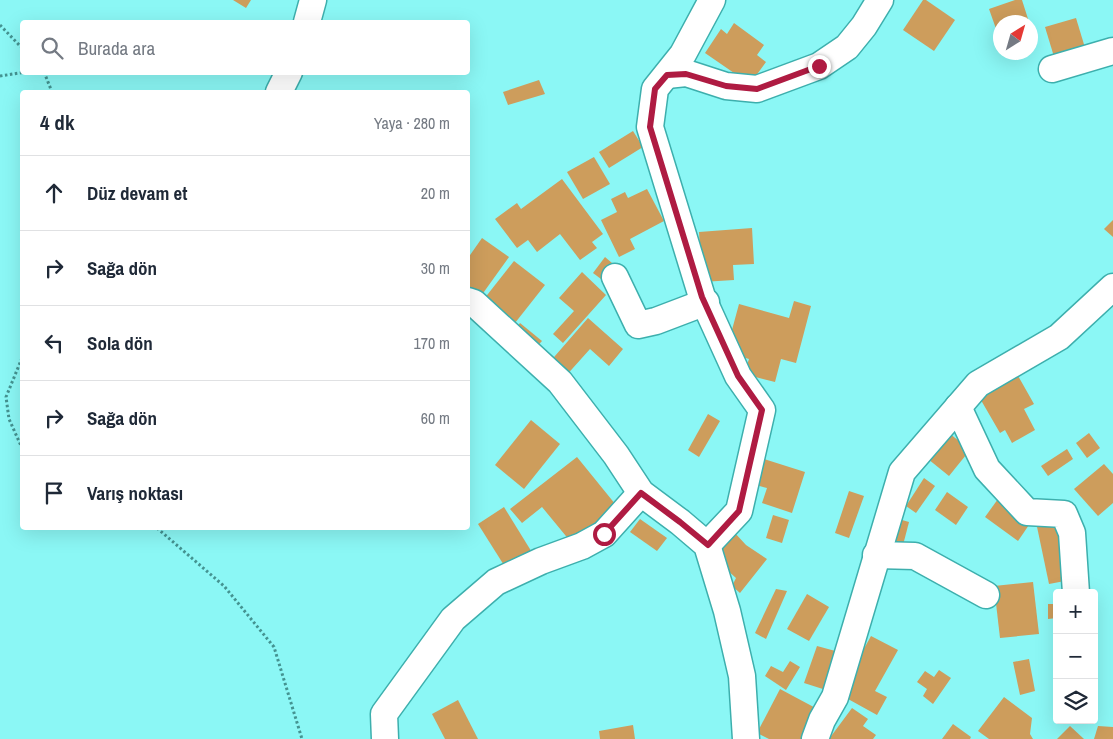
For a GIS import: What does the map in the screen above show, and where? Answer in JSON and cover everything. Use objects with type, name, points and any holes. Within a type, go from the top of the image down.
[{"type":"street","points":[[307,20],[312,0]]},
{"type":"street","points":[[708,545],[739,511],[762,410],[738,376],[706,302],[702,297],[650,127],[655,89],[683,54],[712,0]]},
{"type":"street","points":[[667,75],[686,74],[726,86],[757,89],[819,66],[847,47],[864,26],[880,0]]},
{"type":"street","points":[[1052,69],[1113,51]]},
{"type":"street","points":[[280,90],[288,75]]},
{"type":"street","points":[[615,277],[638,325],[656,321],[706,302]]},
{"type":"street","points":[[815,739],[834,697],[902,472],[978,384],[1059,337],[1113,286]]},
{"type":"street","points":[[470,302],[474,303],[560,382],[616,455],[641,493],[708,545],[727,611],[742,676],[746,739]]},
{"type":"street","points":[[958,407],[987,469],[1027,512],[1064,514],[1072,533],[1076,589]]},
{"type":"street","points":[[384,739],[384,714],[453,619],[496,582],[541,561],[582,546],[604,534],[641,493]]},
{"type":"street","points":[[876,555],[915,556],[986,595]]},
{"type":"path","points":[[0,25],[20,46]]},
{"type":"path","points":[[0,76],[20,73]]},
{"type":"path","points":[[45,75],[51,90]]},
{"type":"path","points":[[20,363],[6,397],[9,419],[20,444]]},
{"type":"path","points":[[160,530],[224,586],[274,647],[302,739]]},
{"type":"building","points":[[233,0],[251,0],[246,8]]},
{"type":"building","points":[[923,0],[926,0],[955,20],[934,51],[903,30]]},
{"type":"building","points":[[1015,0],[1022,0],[1027,15],[993,15],[993,20],[989,9]]},
{"type":"building","points":[[1076,18],[1086,51],[1055,60],[1045,27]]},
{"type":"building","points":[[734,23],[764,45],[757,55],[766,62],[750,84],[705,53],[721,29],[727,34]]},
{"type":"building","points":[[539,80],[545,94],[508,105],[503,92]]},
{"type":"building","points":[[633,131],[643,147],[609,168],[599,152]]},
{"type":"building","points":[[594,157],[610,184],[583,199],[567,172]]},
{"type":"building","points":[[562,179],[603,234],[592,242],[597,248],[580,260],[560,234],[537,252],[528,240],[517,248],[495,219],[517,203],[521,209]]},
{"type":"building","points":[[647,189],[664,221],[630,239],[635,249],[619,257],[601,220],[617,212],[611,199],[625,192],[628,198]]},
{"type":"building","points":[[1113,220],[1113,237],[1104,229]]},
{"type":"building","points":[[752,228],[754,264],[733,265],[734,280],[702,282],[699,232]]},
{"type":"building","points":[[482,238],[509,257],[481,296],[470,288],[470,255]]},
{"type":"building","points":[[605,257],[612,263],[601,279],[593,273]]},
{"type":"building","points":[[514,261],[545,285],[515,323],[484,299]]},
{"type":"building","points":[[582,272],[606,295],[563,343],[553,334],[574,311],[559,298]]},
{"type":"building","points":[[794,301],[811,306],[796,363],[781,359],[775,382],[744,374],[749,359],[726,352],[739,304],[789,318]]},
{"type":"building","points":[[588,318],[623,349],[609,366],[590,349],[564,378],[548,364]]},
{"type":"building","points":[[520,323],[542,341],[533,351],[512,333]]},
{"type":"building","points":[[1017,374],[1034,404],[1024,409],[1035,430],[1012,443],[1005,430],[1000,433],[978,395]]},
{"type":"building","points":[[708,414],[720,421],[699,457],[688,450]]},
{"type":"building","points":[[531,420],[560,444],[524,489],[495,465]]},
{"type":"building","points":[[949,433],[970,450],[949,476],[928,459]]},
{"type":"building","points":[[1089,433],[1100,448],[1087,458],[1076,443]]},
{"type":"building","points":[[1067,449],[1073,459],[1048,476],[1041,466]]},
{"type":"building","points":[[577,457],[620,510],[575,547],[542,507],[522,523],[510,509]]},
{"type":"building","points":[[764,459],[805,472],[792,513],[762,503],[767,488],[756,485]]},
{"type":"building","points":[[1104,464],[1113,474],[1113,503],[1098,516],[1074,489]]},
{"type":"building","points":[[924,478],[935,486],[916,513],[906,506]]},
{"type":"building","points":[[849,491],[864,496],[849,538],[835,533]]},
{"type":"building","points":[[947,492],[968,507],[956,525],[935,510]]},
{"type":"building","points":[[998,499],[1031,522],[1018,541],[985,517]]},
{"type":"building","points":[[504,507],[533,554],[507,570],[478,524]]},
{"type":"building","points":[[773,515],[789,520],[782,543],[766,538]]},
{"type":"building","points":[[1057,517],[1070,580],[1049,584],[1036,522]]},
{"type":"building","points":[[895,518],[909,522],[902,549],[888,545]]},
{"type":"building","points":[[640,519],[667,538],[657,551],[630,532]]},
{"type":"building","points":[[734,532],[746,545],[767,559],[740,593],[732,586],[736,578],[726,569],[728,566],[716,554]]},
{"type":"building","points":[[1033,582],[1039,634],[1000,638],[994,586]]},
{"type":"building","points":[[776,589],[787,591],[766,639],[755,633]]},
{"type":"building","points":[[807,594],[829,607],[809,641],[787,629]]},
{"type":"building","points":[[1048,604],[1053,604],[1053,618],[1048,619]]},
{"type":"building","points":[[871,636],[898,650],[875,691],[887,697],[877,715],[839,694]]},
{"type":"building","points":[[817,646],[839,652],[826,690],[804,683]]},
{"type":"building","points":[[1029,659],[1035,691],[1020,695],[1013,662]]},
{"type":"building","points":[[790,661],[800,667],[786,690],[765,676],[771,666],[783,672]]},
{"type":"building","points":[[939,670],[951,678],[933,704],[923,696],[927,689],[917,682],[925,671],[934,677]]},
{"type":"building","points":[[780,689],[823,712],[809,739],[769,739],[757,733]]},
{"type":"building","points":[[1004,697],[1032,718],[1030,734],[1033,739],[989,739],[978,731]]},
{"type":"building","points":[[458,700],[478,739],[445,739],[432,714]]},
{"type":"building","points":[[852,708],[868,719],[863,726],[876,735],[873,739],[829,739]]},
{"type":"building","points":[[953,724],[971,737],[970,739],[942,739]]},
{"type":"building","points":[[633,725],[635,739],[600,739],[599,731]]},
{"type":"building","points":[[1070,726],[1084,739],[1057,739]]},
{"type":"building","points":[[1098,726],[1113,727],[1113,739],[1094,739]]},
{"type":"route","points":[[604,534],[641,493],[708,545],[739,511],[762,410],[738,376],[706,302],[702,297],[650,127],[655,89],[667,75],[686,74],[726,86],[757,89],[819,66]]}]
